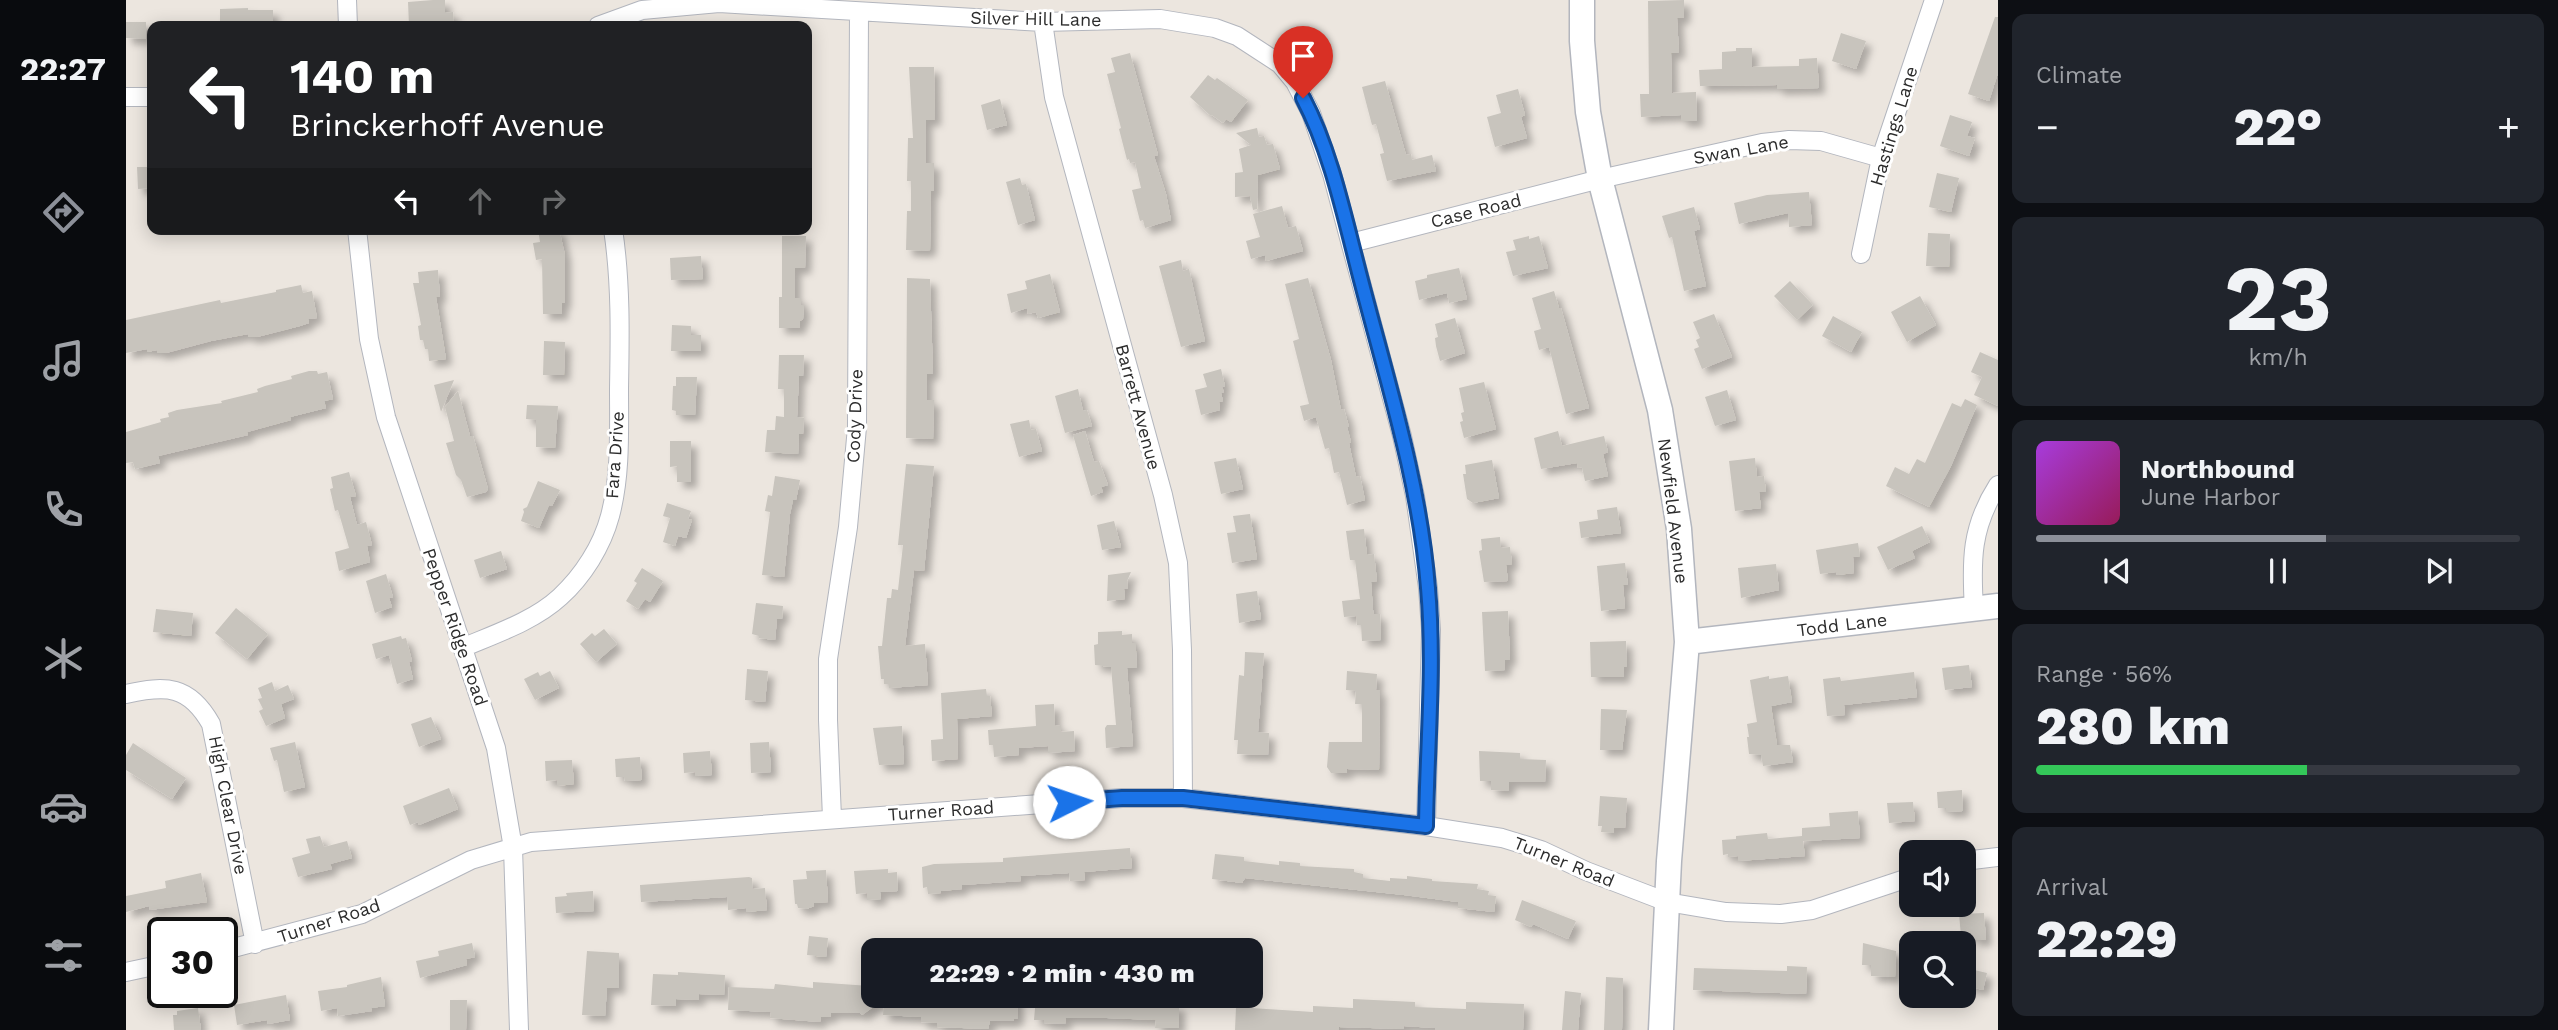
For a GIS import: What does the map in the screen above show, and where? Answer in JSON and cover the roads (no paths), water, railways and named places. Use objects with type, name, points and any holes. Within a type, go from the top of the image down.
[{"type":"main road","name":"Newfield Avenue","points":[[1582,0],[1582,41],[1588,112],[1600,179],[1660,410],[1679,529],[1687,642],[1667,902],[1661,1030]]},
{"type":"main road","name":"Todd Lane","points":[[1687,642],[1986,608]]},
{"type":"street","points":[[347,0],[348,21]]},
{"type":"street","name":"Hastings Lane","points":[[1861,254],[1881,158],[1934,0]]},
{"type":"street","name":"Silver Hill Lane","points":[[612,21],[642,10],[719,3],[1043,22],[1160,19],[1215,28],[1237,36],[1280,64],[1295,82],[1311,113],[1351,243],[1402,436],[1423,542],[1431,630],[1426,826]]},
{"type":"street","name":"Cody Drive","points":[[832,818],[828,659],[848,527],[857,427],[859,12]]},
{"type":"street","name":"Barrett Avenue","points":[[1043,22],[1054,97],[1163,495],[1178,563],[1182,650],[1183,798]]},
{"type":"street","points":[[126,97],[147,97]]},
{"type":"street","name":"Swan Lane","points":[[1600,179],[1762,143],[1789,140],[1821,141],[1881,158]]},
{"type":"street","name":"Case Road","points":[[1351,243],[1600,179]]},
{"type":"street","name":"Pepper Ridge Road","points":[[358,235],[369,339],[386,417],[496,748],[513,848],[519,1030]]},
{"type":"street","name":"Fara Drive","points":[[462,648],[539,612],[562,595],[588,563],[601,541],[610,515],[615,485],[619,414],[620,298],[615,235]]},
{"type":"street","points":[[1986,608],[1972,554],[1976,529],[1986,504],[1998,485]]},
{"type":"street","name":"High Clear Drive","points":[[126,694],[153,688],[176,691],[197,704],[211,724],[255,944]]},
{"type":"street","name":"Turner Road","points":[[238,948],[362,914],[471,860],[531,842],[1122,798],[1183,798],[1426,826],[1502,838],[1541,850],[1586,871],[1667,902],[1727,912],[1797,912],[1830,905],[1899,881]]},
{"type":"street","points":[[1976,860],[1998,857]]},
{"type":"street","points":[[126,972],[147,967]]}]
